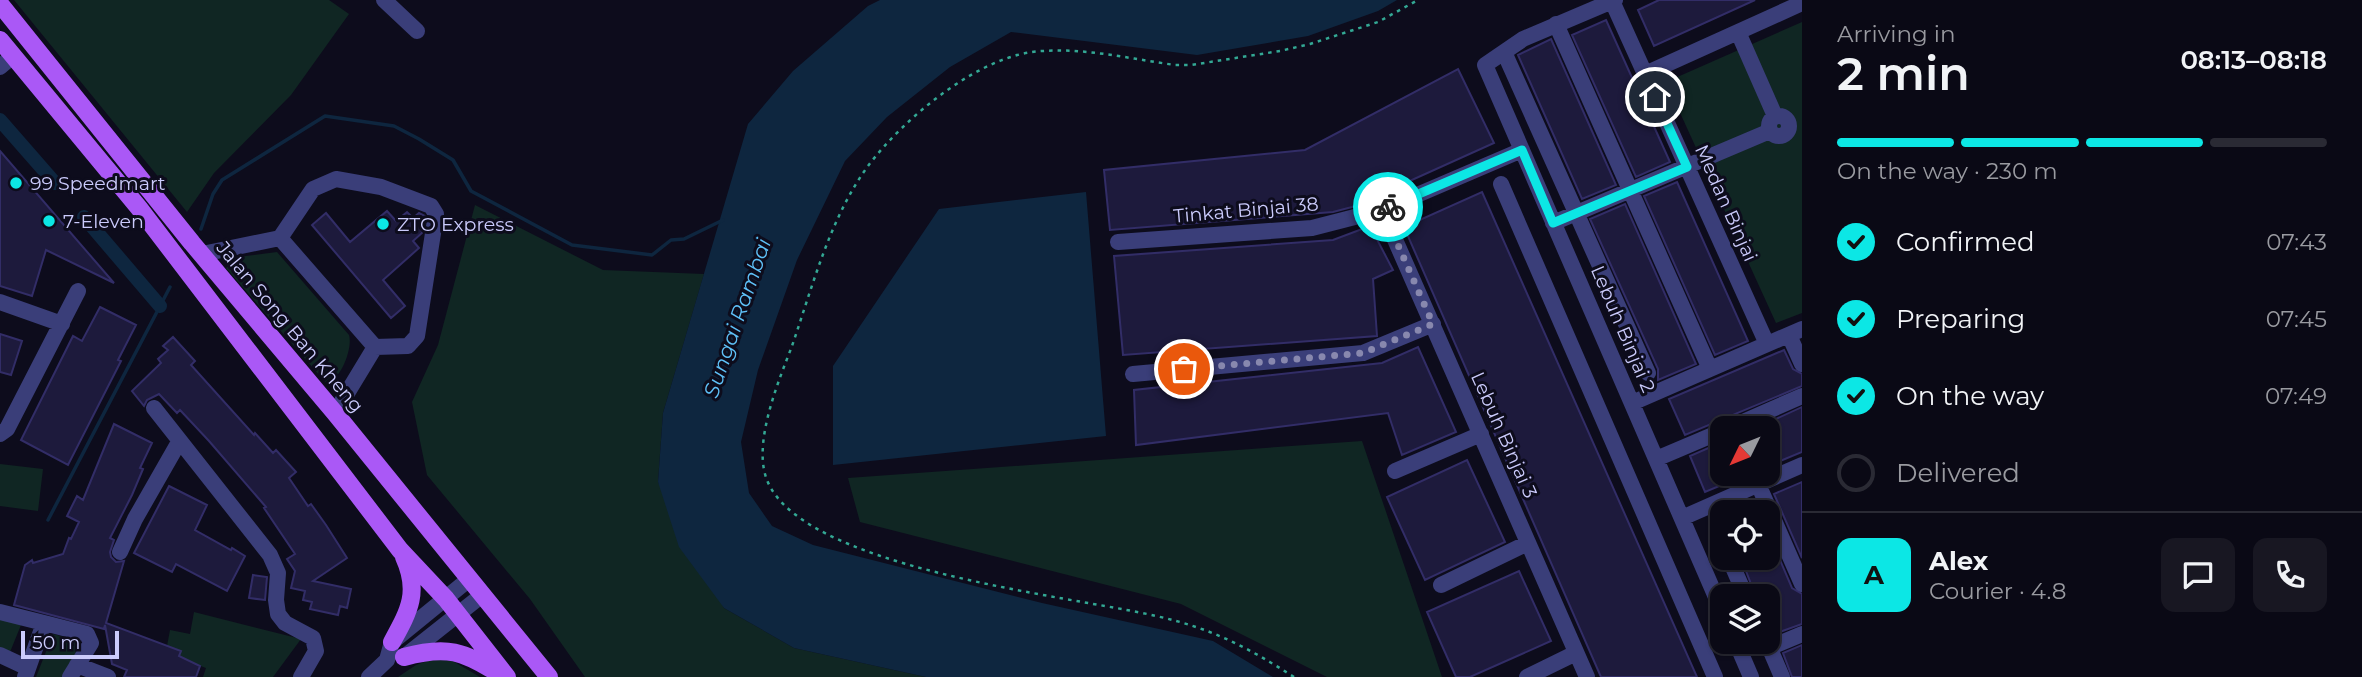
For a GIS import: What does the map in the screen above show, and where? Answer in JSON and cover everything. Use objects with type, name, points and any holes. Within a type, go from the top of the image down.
[{"type":"main road","name":"Jalan Song Ban Kheng","points":[[0,4],[549,677]]},
{"type":"main road","points":[[0,40],[7,61],[139,208],[400,550],[446,599],[505,677]]},
{"type":"main road","points":[[392,642],[413,594],[410,569],[400,550]]},
{"type":"main road","points":[[396,658],[429,650],[447,649],[505,677]]},
{"type":"street","points":[[384,0],[418,32]]},
{"type":"street","points":[[1614,1],[1523,39],[1504,52],[1648,373]]},
{"type":"street","name":"Medan Binjai","points":[[1614,1],[1767,344]]},
{"type":"street","points":[[1645,74],[1802,3]]},
{"type":"street","points":[[1556,24],[1710,369]]},
{"type":"street","points":[[1738,32],[1775,135],[1782,136],[1795,128]]},
{"type":"street","name":"Lebuh Binjai 2","points":[[1504,52],[1485,65],[1710,584]]},
{"type":"street","points":[[1520,225],[1578,212],[1687,167],[1772,124]]},
{"type":"street","name":"Tinkat Binjai 38","points":[[1118,242],[1312,228],[1382,209],[1522,150]]},
{"type":"street","points":[[202,254],[280,238],[313,189],[336,179],[380,187],[431,206],[436,214],[417,336],[408,346],[375,347]]},
{"type":"street","points":[[1501,184],[1715,677]]},
{"type":"street","name":"Lebuh Binjai 3","points":[[1382,209],[1587,677]]},
{"type":"street","points":[[280,238],[375,347]]},
{"type":"street","points":[[0,434],[7,429],[78,291]]},
{"type":"street","points":[[0,302],[62,324]]},
{"type":"street","points":[[1133,374],[1363,353],[1433,324]]},
{"type":"street","points":[[1632,403],[1796,332],[1802,364]]},
{"type":"street","points":[[335,413],[375,347]]},
{"type":"street","points":[[1757,416],[1802,397]]},
{"type":"street","points":[[154,408],[270,555],[278,573],[278,614],[285,623],[313,638],[316,651],[301,677]]},
{"type":"street","points":[[1395,471],[1480,435]]},
{"type":"street","points":[[1656,459],[1710,436]]},
{"type":"street","points":[[120,552],[179,442]]},
{"type":"street","points":[[1780,474],[1802,465]]},
{"type":"street","points":[[1682,518],[1754,486]]},
{"type":"street","points":[[1759,486],[1802,584]]},
{"type":"street","points":[[1441,585],[1528,543]]},
{"type":"street","points":[[1734,570],[1740,584]]},
{"type":"street","points":[[1721,584],[1737,577]]},
{"type":"street","points":[[396,658],[392,642],[468,580]]},
{"type":"street","points":[[369,677],[481,596]]},
{"type":"street","points":[[0,612],[87,634],[91,643],[74,671],[108,677]]},
{"type":"street","points":[[0,655],[26,673],[44,623]]},
{"type":"street","points":[[1780,641],[1802,634]]},
{"type":"street","points":[[1527,677],[1576,653]]},
{"type":"street","points":[[1741,654],[1751,677]]},
{"type":"street","points":[[1772,654],[1782,677]]},
{"type":"path","points":[[1294,677],[1252,650],[1220,634],[1156,615],[1043,597],[912,566],[830,536],[797,517],[773,494],[765,474],[764,441],[770,411],[786,361],[835,225],[846,203],[878,152],[917,112],[937,96],[988,67],[1023,54],[1074,51],[1191,65],[1310,44],[1378,22],[1418,0]]},
{"type":"green space","points":[[14,0],[329,0],[349,14],[291,95],[214,173],[187,212]]},
{"type":"green space","points":[[1802,22],[1802,313],[1776,323],[1666,82]]},
{"type":"green space","points":[[475,205],[603,270],[704,274],[663,413],[658,482],[724,608],[794,648],[926,677],[585,677],[530,599],[427,475],[412,402],[438,345]]},
{"type":"green space","points":[[277,252],[349,335],[345,362],[337,376],[327,384],[226,268],[238,257]]},
{"type":"green space","points":[[1362,441],[1442,677],[1327,677],[1181,604],[860,522],[848,478]]},
{"type":"green space","points":[[0,464],[43,469],[38,511],[0,506]]},
{"type":"green space","points":[[194,612],[301,639],[273,677],[203,677],[206,668],[184,660],[167,646],[170,630],[190,634]]},
{"type":"green space","points":[[0,617],[21,625],[8,657],[0,653]]},
{"type":"green space","points":[[53,634],[78,641],[78,649],[62,677],[36,677]]},
{"type":"green space","points":[[433,659],[451,660],[480,677],[398,677],[416,665]]},
{"type":"water","name":"Sungai Rambai","points":[[880,0],[1397,0],[1378,11],[1308,36],[1197,55],[1011,32],[950,67],[887,117],[845,161],[797,260],[758,370],[741,442],[749,493],[772,526],[813,545],[1042,603],[1213,641],[1273,677],[926,677],[794,648],[724,608],[679,547],[658,482],[663,413],[748,124],[793,71],[868,6]]},
{"type":"water","points":[[1086,192],[1106,436],[833,465],[833,366],[939,209]]},
{"type":"building","points":[[1659,0],[1755,0],[1654,46],[1638,10]]},
{"type":"building","points":[[1606,20],[1670,162],[1636,177],[1572,35]]},
{"type":"building","points":[[1551,39],[1616,185],[1582,199],[1518,55]]},
{"type":"building","points":[[1458,69],[1494,143],[1352,207],[1333,212],[1110,230],[1104,170],[1305,150]]},
{"type":"building","points":[[0,151],[114,283],[46,250],[32,296],[0,286]]},
{"type":"building","points":[[1677,182],[1748,341],[1715,355],[1644,196]]},
{"type":"building","points":[[1482,192],[1697,677],[1601,677],[1404,227]]},
{"type":"building","points":[[1625,204],[1696,364],[1658,380],[1658,369],[1590,219]]},
{"type":"building","points":[[387,211],[396,221],[407,212],[413,218],[419,213],[425,216],[422,233],[413,241],[419,248],[383,280],[405,306],[391,318],[312,225],[326,213],[350,242]]},
{"type":"building","points":[[1370,226],[1393,270],[1373,279],[1377,336],[1123,355],[1114,256],[1333,240]]},
{"type":"building","points":[[100,307],[136,325],[118,360],[121,361],[68,465],[21,440],[73,336],[82,341]]},
{"type":"building","points":[[0,334],[22,341],[11,375],[0,372]]},
{"type":"building","points":[[173,337],[195,361],[191,365],[254,435],[255,433],[273,453],[276,450],[296,472],[289,478],[308,506],[311,504],[347,558],[313,581],[351,589],[347,608],[340,606],[338,615],[310,609],[312,602],[303,600],[305,591],[291,588],[295,571],[287,559],[295,554],[264,508],[266,507],[209,441],[180,410],[177,413],[159,394],[147,400],[144,406],[132,391],[161,363],[158,359],[168,350],[163,346]]},
{"type":"building","points":[[1418,347],[1456,432],[1402,455],[1388,413],[1136,445],[1134,390],[1382,363]]},
{"type":"building","points":[[1784,350],[1793,369],[1802,374],[1802,386],[1730,416],[1710,416],[1710,425],[1685,435],[1669,399]]},
{"type":"building","points":[[1802,407],[1802,452],[1780,461],[1780,417]]},
{"type":"building","points":[[114,424],[152,443],[140,468],[143,469],[132,495],[110,538],[114,540],[111,557],[116,562],[124,561],[106,623],[181,651],[179,656],[200,666],[196,677],[124,677],[127,670],[112,664],[105,625],[104,629],[14,605],[25,565],[32,560],[33,563],[63,554],[79,522],[67,516],[77,496],[83,500]]},
{"type":"building","points":[[1710,447],[1710,486],[1719,486],[1705,492],[1690,456]]},
{"type":"building","points":[[1467,460],[1505,542],[1425,580],[1387,497]]},
{"type":"building","points":[[1802,482],[1802,558],[1780,508],[1780,500],[1777,500],[1774,494]]},
{"type":"building","points":[[169,486],[207,505],[195,530],[245,556],[227,591],[176,564],[172,572],[134,553]]},
{"type":"building","points":[[1780,560],[1792,588],[1802,594],[1802,624],[1780,632],[1780,584],[1751,584],[1746,570],[1780,570]]},
{"type":"building","points":[[1519,571],[1551,641],[1470,677],[1456,677],[1427,612]]},
{"type":"building","points":[[253,575],[267,577],[265,600],[249,598]]},
{"type":"building","points":[[1802,645],[1802,677],[1792,677],[1783,653]]},
{"type":"waterway","points":[[201,229],[213,194],[222,180],[325,116],[394,126],[419,139],[453,160],[471,191],[572,245],[652,255],[671,240],[684,239],[723,220]]},
{"type":"waterway","points":[[0,120],[55,183]]},
{"type":"waterway","points":[[84,217],[160,306]]},
{"type":"waterway","points":[[48,520],[170,287]]},
{"type":"way so far","points":[[1184,369],[1363,353],[1433,324],[1382,209],[1388,207]]},
{"type":"place","name":"99 Speedmart","points":[[16,183]]},
{"type":"place","name":"7-Eleven","points":[[49,221]]},
{"type":"place","name":"ZTO Express","points":[[383,224]]},
{"type":"route","points":[[1388,207],[1522,150],[1553,223],[1687,167],[1655,97]]}]
